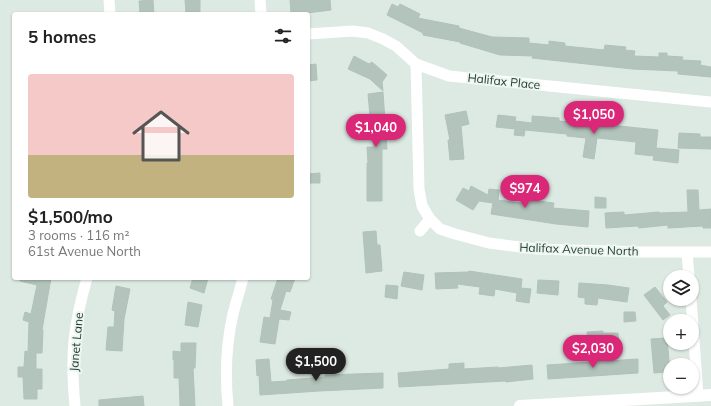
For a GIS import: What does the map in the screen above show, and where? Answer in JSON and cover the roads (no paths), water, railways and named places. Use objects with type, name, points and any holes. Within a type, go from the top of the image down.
[{"type":"street","points":[[109,0],[110,12]]},
{"type":"street","points":[[260,0],[261,12]]},
{"type":"street","name":"Halifax Place","points":[[310,34],[353,32],[368,33],[396,46],[416,64],[448,76],[711,102]]},
{"type":"street","name":"Halifax Avenue North","points":[[416,64],[419,189],[422,206],[430,219],[440,228],[455,234],[489,243],[536,249],[640,252],[711,252]]},
{"type":"street","points":[[420,231],[430,219]]},
{"type":"street","points":[[688,252],[689,270]]},
{"type":"street","name":"Janet Lane","points":[[75,406],[73,380],[74,342],[80,303],[86,280]]},
{"type":"street","points":[[228,406],[226,371],[228,342],[233,314],[243,280]]},
{"type":"street","points":[[692,306],[698,396]]},
{"type":"street","points":[[520,406],[711,395]]}]
